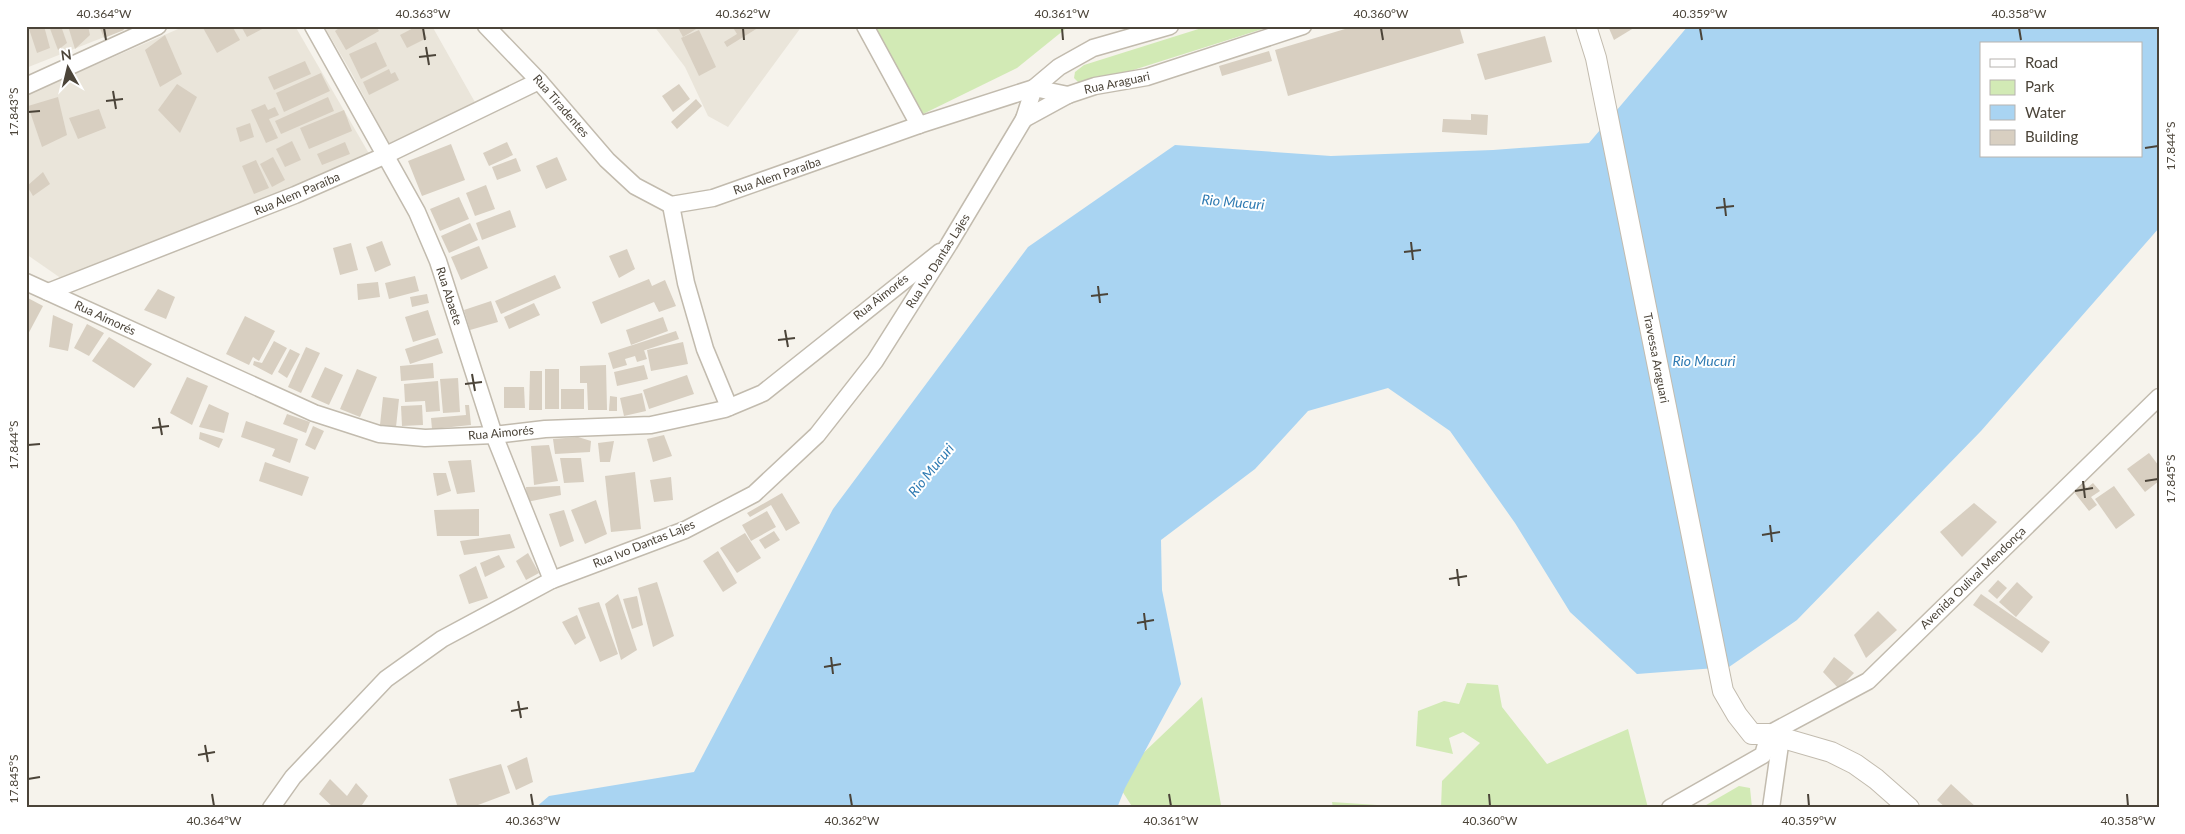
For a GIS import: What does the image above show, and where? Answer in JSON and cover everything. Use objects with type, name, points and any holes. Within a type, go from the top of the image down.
[{"type":"street","points":[[26,86],[158,26]]},
{"type":"street","name":"Rua Abaete","points":[[313,26],[417,212],[438,260],[494,435],[552,580]]},
{"type":"street","name":"Rua Tiradentes","points":[[486,26],[540,81],[607,160],[635,186],[672,205]]},
{"type":"street","points":[[865,26],[919,125]]},
{"type":"street","points":[[1024,120],[1034,88],[1059,67],[1093,48],[1170,26]]},
{"type":"street","name":"Rua Araguari","points":[[1024,120],[1068,95],[1095,86],[1147,77],[1303,26]]},
{"type":"street","name":"Travessa Araguari","points":[[1586,26],[1596,58],[1723,691],[1736,715],[1752,734],[1775,736]]},
{"type":"street","name":"Rua Alem Paraíba","points":[[48,292],[296,195],[384,156],[540,81]]},
{"type":"street","name":"Rua Alem Paraíba","points":[[672,205],[713,198],[919,125],[1034,88],[1068,95]]},
{"type":"street","name":"Rua Ivo Dantas Lajes","points":[[271,808],[293,777],[386,679],[442,639],[552,580],[685,530],[754,494],[817,434],[875,361],[950,244],[1024,120]]},
{"type":"street","points":[[672,205],[686,283],[705,349],[729,407]]},
{"type":"street","name":"Rua Aimorés","points":[[26,282],[314,413],[379,434],[425,438],[494,435],[545,429],[651,425],[729,407],[763,393],[950,244]]},
{"type":"street","name":"Avenida Oulival Mendonça","points":[[1775,736],[1868,681],[2158,401]]},
{"type":"street","points":[[1670,808],[1763,755],[1775,736]]},
{"type":"street","points":[[1771,808],[1775,736]]},
{"type":"street","points":[[1775,736],[1831,752],[1855,764],[1876,779],[1909,808]]},
{"type":"shaded area","points":[[26,26],[132,26],[26,68]]},
{"type":"shaded area","points":[[185,26],[295,26],[371,157],[62,279],[26,254],[26,95]]},
{"type":"shaded area","points":[[324,26],[432,26],[476,104],[389,144]]},
{"type":"shaded area","points":[[654,26],[802,26],[728,127],[708,116],[685,67]]},
{"type":"green space","points":[[873,26],[1069,26],[1017,68],[921,115]]},
{"type":"green space","points":[[1208,26],[1272,26],[1086,85],[1074,78],[1075,72],[1084,65]]},
{"type":"green space","points":[[1467,683],[1498,685],[1502,707],[1547,764],[1628,729],[1648,808],[1441,808],[1442,781],[1480,743],[1463,732],[1449,738],[1453,754],[1416,746],[1418,711],[1444,701],[1459,704]]},
{"type":"green space","points":[[1202,697],[1221,805],[1226,808],[1133,808],[1115,780]]},
{"type":"green space","points":[[1739,786],[1750,788],[1752,808],[1701,808]]},
{"type":"green space","points":[[1332,802],[1422,808],[1333,808]]},
{"type":"water","name":"Rio Mucuri","points":[[1688,26],[2159,26],[2159,228],[1981,431],[1797,620],[1729,667],[1637,674],[1570,612],[1515,523],[1450,431],[1388,388],[1308,411],[1255,469],[1161,540],[1162,590],[1181,684],[1125,788],[1117,808],[535,808],[549,796],[694,772],[833,509],[1028,247],[1175,145],[1331,156],[1493,150],[1589,143]]},
{"type":"building","points":[[28,26],[44,26],[50,48],[37,53]]},
{"type":"building","points":[[49,26],[61,26],[67,43],[58,50]]},
{"type":"building","points":[[68,26],[88,26],[90,35],[75,49]]},
{"type":"building","points":[[99,26],[122,26],[124,30],[104,38]]},
{"type":"building","points":[[202,26],[232,26],[240,40],[217,53]]},
{"type":"building","points":[[241,26],[268,26],[247,37]]},
{"type":"building","points":[[342,26],[376,26],[379,31],[346,50],[335,31]]},
{"type":"building","points":[[417,26],[421,26],[427,38],[407,48],[400,35]]},
{"type":"building","points":[[677,26],[701,26],[683,37]]},
{"type":"building","points":[[732,26],[761,26],[727,47],[724,42],[737,34]]},
{"type":"building","points":[[1355,26],[1459,26],[1464,43],[1288,96],[1275,50]]},
{"type":"building","points":[[1608,26],[1637,26],[1614,40]]},
{"type":"building","points":[[699,30],[716,67],[699,76],[681,38]]},
{"type":"building","points":[[165,35],[182,74],[160,87],[145,50]]},
{"type":"building","points":[[1545,36],[1552,62],[1485,80],[1477,54]]},
{"type":"building","points":[[376,42],[387,66],[361,79],[349,54]]},
{"type":"building","points":[[1269,51],[1272,61],[1222,76],[1219,66]]},
{"type":"building","points":[[305,61],[311,74],[274,90],[268,77]]},
{"type":"building","points":[[389,69],[391,74],[395,72],[399,80],[369,95],[363,82]]},
{"type":"building","points":[[321,73],[330,91],[284,112],[276,93]]},
{"type":"building","points":[[177,84],[197,97],[180,133],[158,110]]},
{"type":"building","points":[[679,84],[690,99],[673,112],[662,96]]},
{"type":"building","points":[[58,97],[67,135],[42,147],[28,106]]},
{"type":"building","points":[[328,97],[334,111],[281,134],[275,121]]},
{"type":"building","points":[[696,99],[702,106],[677,129],[671,122]]},
{"type":"building","points":[[265,104],[268,110],[275,107],[279,115],[269,119],[278,138],[266,143],[251,110]]},
{"type":"building","points":[[99,109],[106,128],[78,139],[69,118]]},
{"type":"building","points":[[344,110],[352,131],[309,149],[300,128]]},
{"type":"building","points":[[1471,114],[1488,115],[1487,135],[1442,132],[1443,119],[1471,120]]},
{"type":"building","points":[[250,123],[254,137],[240,142],[236,128]]},
{"type":"building","points":[[292,141],[301,160],[285,167],[276,149]]},
{"type":"building","points":[[345,142],[350,154],[322,165],[317,154]]},
{"type":"building","points":[[507,142],[513,155],[489,166],[483,153]]},
{"type":"building","points":[[451,144],[465,180],[422,196],[408,161]]},
{"type":"building","points":[[273,157],[285,180],[272,187],[260,164]]},
{"type":"building","points":[[557,157],[567,180],[546,189],[536,166]]},
{"type":"building","points":[[516,158],[521,171],[497,180],[492,167]]},
{"type":"building","points":[[256,160],[269,188],[254,194],[242,166]]},
{"type":"building","points":[[43,172],[50,184],[33,196],[27,186]]},
{"type":"building","points":[[486,185],[495,209],[475,216],[466,193]]},
{"type":"building","points":[[459,197],[469,219],[440,231],[430,209]]},
{"type":"building","points":[[510,210],[516,227],[482,240],[476,223]]},
{"type":"building","points":[[470,223],[478,240],[449,253],[441,236]]},
{"type":"building","points":[[382,241],[391,265],[375,272],[366,247]]},
{"type":"building","points":[[351,243],[358,270],[340,275],[333,248]]},
{"type":"building","points":[[479,246],[488,268],[461,280],[451,257]]},
{"type":"building","points":[[627,249],[635,269],[619,278],[609,256]]},
{"type":"building","points":[[555,275],[561,288],[501,314],[495,301]]},
{"type":"building","points":[[415,276],[419,291],[389,299],[385,283]]},
{"type":"building","points":[[649,279],[652,286],[665,280],[676,306],[659,312],[654,302],[601,324],[592,302]]},
{"type":"building","points":[[378,282],[380,297],[358,300],[357,284]]},
{"type":"building","points":[[158,289],[175,297],[166,319],[144,310]]},
{"type":"building","points":[[427,294],[429,303],[412,307],[410,297]]},
{"type":"building","points":[[26,297],[43,306],[26,338]]},
{"type":"building","points":[[491,301],[498,322],[470,330],[464,310]]},
{"type":"building","points":[[534,303],[540,315],[509,329],[504,317]]},
{"type":"building","points":[[428,310],[436,335],[413,342],[405,317]]},
{"type":"building","points":[[53,315],[73,324],[68,351],[49,347]]},
{"type":"building","points":[[245,316],[275,331],[259,361],[253,357],[249,365],[226,354]]},
{"type":"building","points":[[663,317],[668,331],[631,345],[626,330]]},
{"type":"building","points":[[87,324],[104,333],[89,356],[74,348]]},
{"type":"building","points":[[676,331],[679,339],[644,350],[647,359],[637,362],[635,356],[625,359],[627,365],[613,369],[608,353]]},
{"type":"building","points":[[109,337],[152,364],[134,388],[92,361]]},
{"type":"building","points":[[438,338],[443,353],[410,364],[405,349]]},
{"type":"building","points":[[274,341],[287,348],[272,375],[253,365],[254,361],[262,363]]},
{"type":"building","points":[[683,342],[688,364],[651,371],[647,350]]},
{"type":"building","points":[[306,347],[320,353],[301,393],[288,387]]},
{"type":"building","points":[[290,349],[300,354],[287,378],[278,372]]},
{"type":"building","points":[[433,363],[434,378],[401,381],[400,366]]},
{"type":"building","points":[[606,365],[607,410],[588,410],[587,383],[580,383],[580,366]]},
{"type":"building","points":[[644,365],[648,379],[617,386],[614,372]]},
{"type":"building","points":[[325,367],[343,375],[329,405],[311,397]]},
{"type":"building","points":[[357,369],[377,377],[360,417],[340,409]]},
{"type":"building","points":[[545,369],[559,369],[559,409],[545,409]]},
{"type":"building","points":[[530,371],[542,371],[542,410],[529,410]]},
{"type":"building","points":[[687,375],[694,394],[649,409],[643,390]]},
{"type":"building","points":[[187,377],[208,386],[192,425],[170,413]]},
{"type":"building","points":[[458,378],[460,412],[443,413],[440,379]]},
{"type":"building","points":[[438,381],[440,411],[426,412],[425,401],[405,402],[404,384]]},
{"type":"building","points":[[504,387],[524,387],[525,408],[504,408]]},
{"type":"building","points":[[561,389],[584,389],[584,409],[561,409]]},
{"type":"building","points":[[642,393],[646,411],[624,416],[620,398]]},
{"type":"building","points":[[610,396],[617,397],[617,411],[609,411]]},
{"type":"building","points":[[383,397],[399,399],[396,427],[380,425]]},
{"type":"building","points":[[209,404],[229,413],[224,433],[199,427]]},
{"type":"building","points":[[422,405],[423,425],[402,426],[401,406]]},
{"type":"building","points":[[465,405],[469,405],[471,425],[432,429],[431,418],[466,415]]},
{"type":"building","points":[[287,414],[310,422],[306,433],[283,424]]},
{"type":"building","points":[[246,421],[298,439],[290,463],[272,456],[275,449],[241,437]]},
{"type":"building","points":[[313,426],[324,431],[315,450],[305,445]]},
{"type":"building","points":[[200,432],[223,439],[219,448],[199,439]]},
{"type":"building","points":[[664,435],[672,456],[653,462],[647,439]]},
{"type":"building","points":[[578,437],[591,441],[590,452],[555,454],[553,439]]},
{"type":"building","points":[[614,441],[610,462],[600,462],[598,443]]},
{"type":"building","points":[[549,445],[558,481],[534,485],[531,446]]},
{"type":"building","points":[[2149,453],[2159,466],[2159,481],[2145,492],[2127,469]]},
{"type":"building","points":[[560,458],[581,458],[584,482],[564,483]]},
{"type":"building","points":[[471,460],[475,492],[457,494],[448,461]]},
{"type":"building","points":[[265,462],[309,477],[302,496],[259,481]]},
{"type":"building","points":[[635,472],[641,529],[611,532],[605,476]]},
{"type":"building","points":[[433,473],[446,473],[451,491],[437,496]]},
{"type":"building","points":[[671,477],[673,500],[654,502],[650,480]]},
{"type":"building","points":[[2093,483],[2100,491],[2091,497],[2097,505],[2089,511],[2074,492],[2084,484],[2087,488]]},
{"type":"building","points":[[560,486],[561,495],[527,502],[526,487]]},
{"type":"building","points":[[2114,486],[2135,515],[2116,529],[2095,499]]},
{"type":"building","points":[[782,493],[800,523],[786,531],[771,505],[750,517],[747,513]]},
{"type":"building","points":[[596,500],[607,534],[585,544],[571,510]]},
{"type":"building","points":[[1974,503],[1997,522],[1962,557],[1940,532]]},
{"type":"building","points":[[479,509],[479,536],[437,536],[434,510]]},
{"type":"building","points":[[564,510],[574,541],[560,547],[549,514]]},
{"type":"building","points":[[767,511],[776,527],[751,541],[742,525]]},
{"type":"building","points":[[774,531],[780,540],[765,549],[759,540]]},
{"type":"building","points":[[745,533],[761,558],[737,573],[720,548]]},
{"type":"building","points":[[510,534],[515,548],[464,555],[460,541]]},
{"type":"building","points":[[718,551],[737,583],[723,592],[703,561]]},
{"type":"building","points":[[528,553],[539,573],[526,580],[516,561]]},
{"type":"building","points":[[499,555],[505,567],[485,577],[480,563]]},
{"type":"building","points":[[476,566],[488,598],[469,604],[459,575]]},
{"type":"building","points":[[1998,580],[2007,588],[1997,599],[1988,591]]},
{"type":"building","points":[[657,582],[674,636],[653,647],[638,588]]},
{"type":"building","points":[[2017,582],[2033,597],[2016,617],[1999,602]]},
{"type":"building","points":[[618,594],[637,650],[621,660],[605,604]]},
{"type":"building","points":[[1981,594],[2050,642],[2042,653],[1973,605]]},
{"type":"building","points":[[637,596],[643,625],[632,629],[623,599]]},
{"type":"building","points":[[599,602],[618,654],[600,662],[578,608]]},
{"type":"building","points":[[1878,611],[1897,630],[1866,658],[1854,635]]},
{"type":"building","points":[[577,615],[586,638],[575,645],[562,622]]},
{"type":"building","points":[[1834,657],[1854,673],[1839,689],[1823,672]]},
{"type":"building","points":[[527,757],[533,782],[516,790],[507,766]]},
{"type":"building","points":[[501,764],[510,793],[470,808],[458,808],[449,779]]},
{"type":"building","points":[[330,779],[347,796],[356,783],[368,796],[360,808],[334,808],[319,794]]},
{"type":"building","points":[[1951,784],[1977,808],[1946,808],[1937,800]]}]
